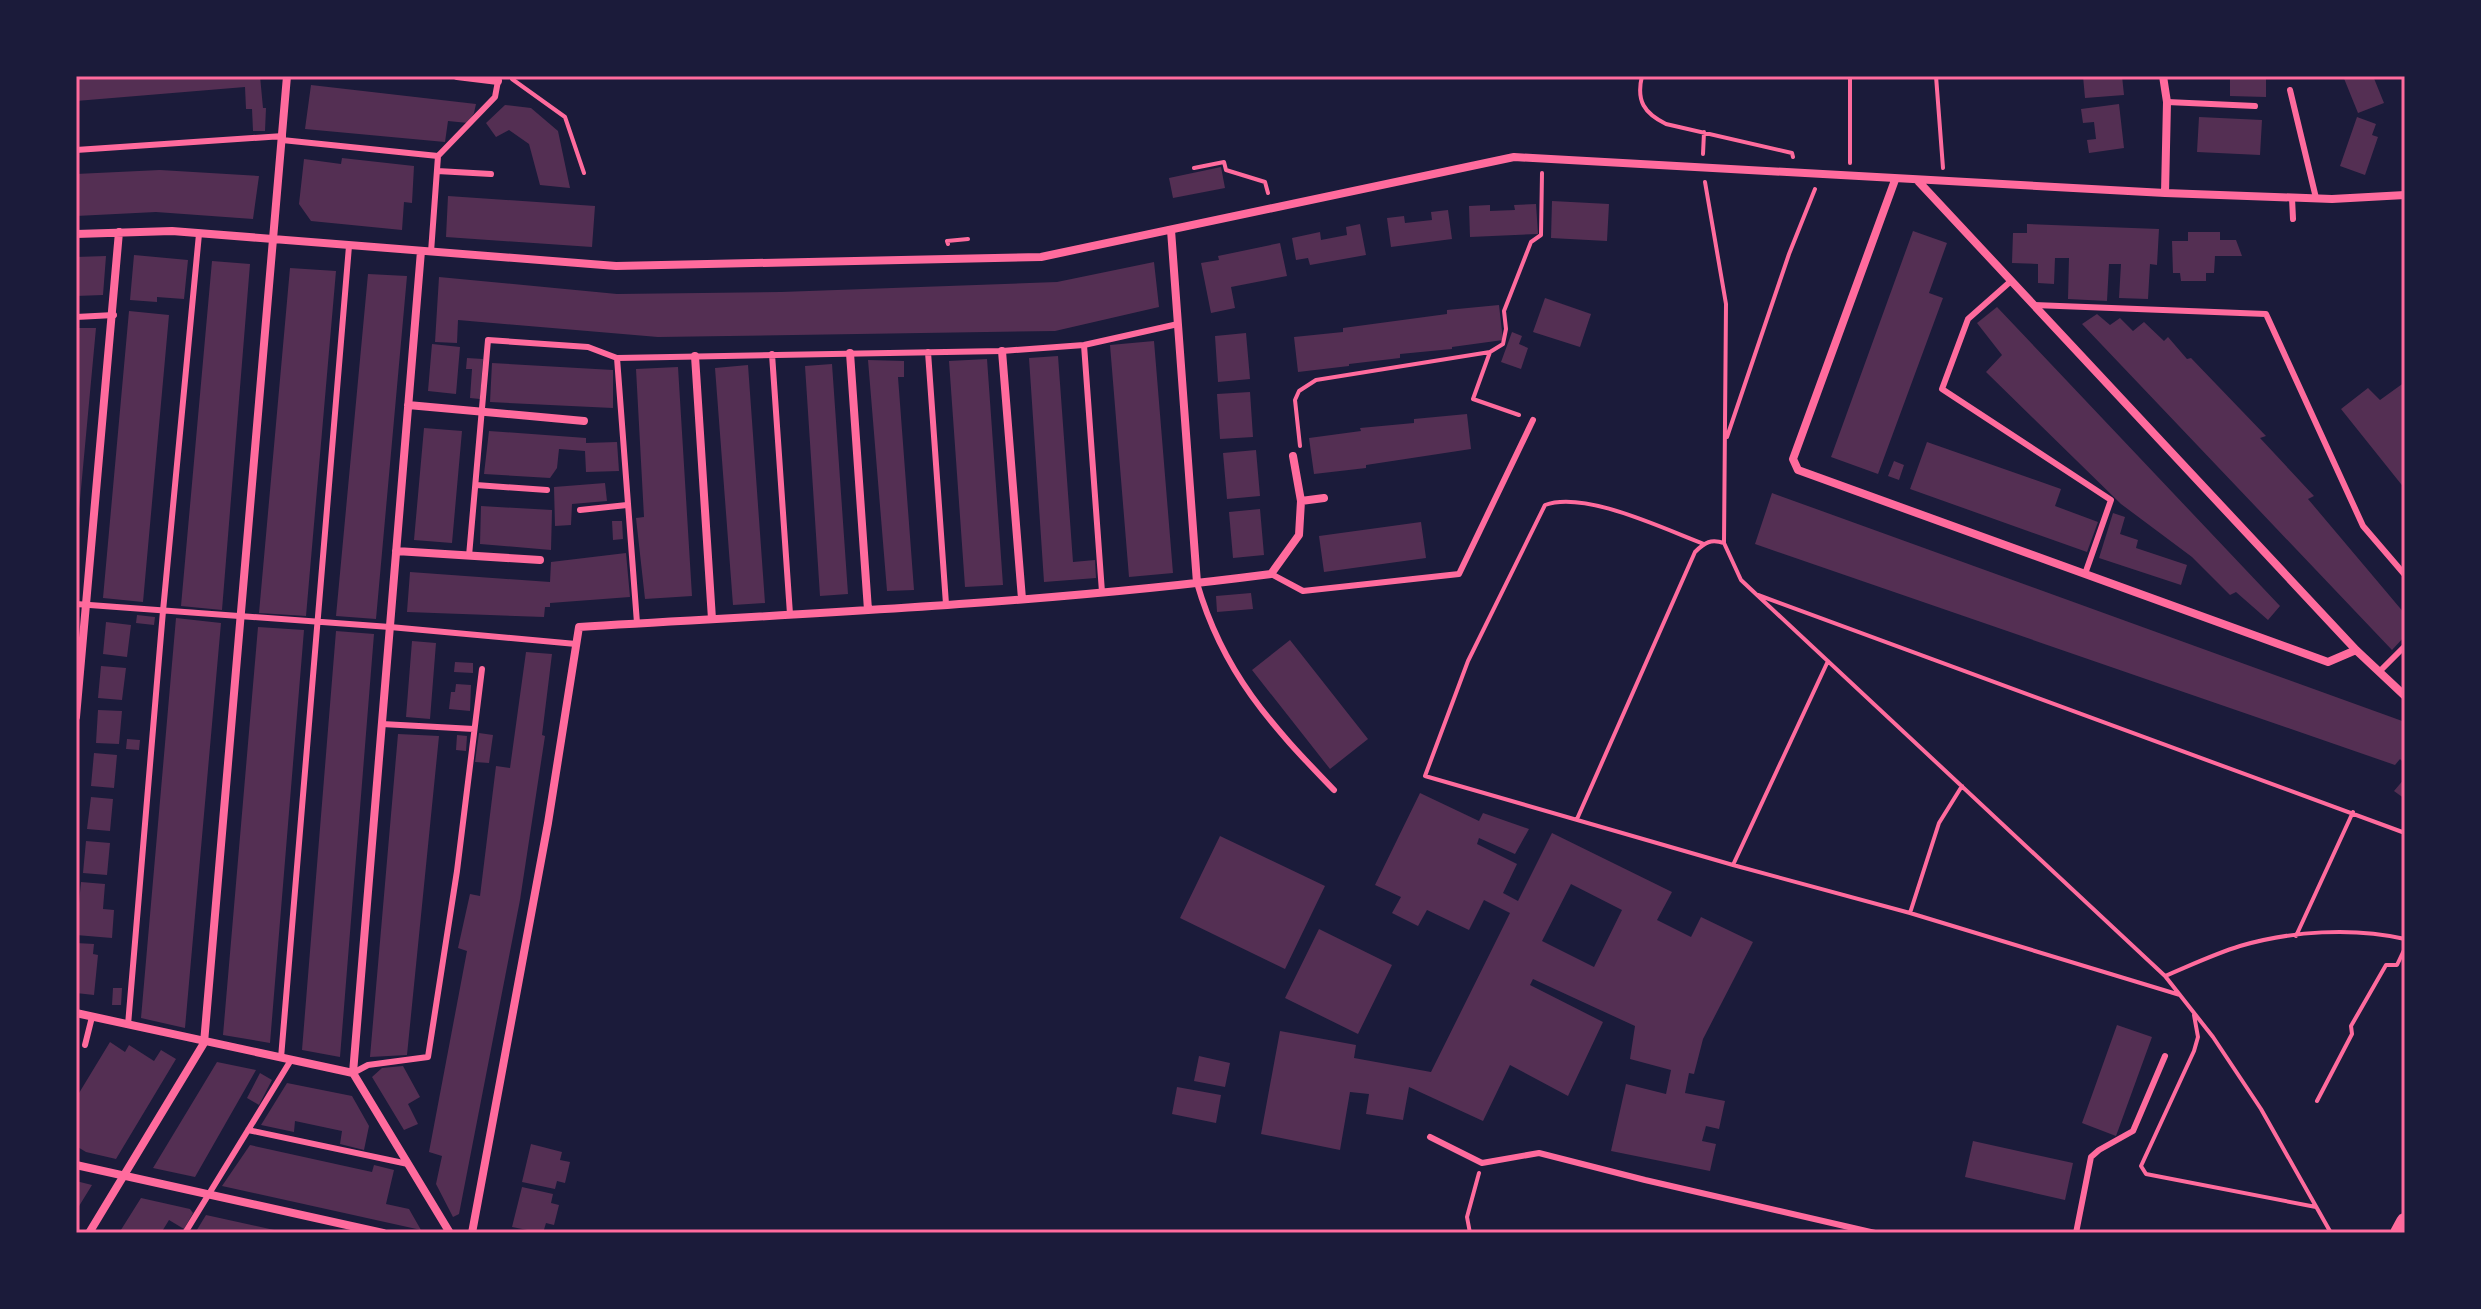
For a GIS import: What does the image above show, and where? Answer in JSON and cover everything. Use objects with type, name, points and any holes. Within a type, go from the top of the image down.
[{"type":"main road","points":[[2399,1233],[2405,1222]]},
{"type":"street","points":[[89,1233],[204,1043],[287,76]]},
{"type":"street","points":[[457,76],[498,81]]},
{"type":"street","points":[[2163,76],[2167,102],[2165,193]]},
{"type":"street","points":[[76,234],[199,234],[616,266],[1041,257],[1514,157],[2165,193],[2292,198],[2405,195]]},
{"type":"street","points":[[1895,180],[1793,459],[1798,470],[2328,662],[2346,657],[2356,650]]},
{"type":"street","points":[[1918,181],[2356,650],[2405,696]]},
{"type":"street","points":[[1171,230],[1197,583]]},
{"type":"street","points":[[76,717],[119,232]]},
{"type":"street","points":[[426,252],[408,405],[353,1073],[450,1233]]},
{"type":"street","points":[[1002,351],[1022,599]]},
{"type":"street","points":[[850,353],[868,610]]},
{"type":"street","points":[[695,356],[712,619]]},
{"type":"street","points":[[408,405],[584,421]]},
{"type":"street","points":[[472,1233],[548,823],[579,627],[1022,599],[1271,574],[1299,535],[1301,501],[1293,456]]},
{"type":"street","points":[[1301,501],[1324,498]]},
{"type":"street","points":[[396,551],[540,560]]},
{"type":"street","points":[[76,1013],[353,1073]]},
{"type":"street","points":[[76,1165],[383,1233]]},
{"type":"lane","points":[[426,252],[438,156],[495,97],[498,81]]},
{"type":"lane","points":[[2290,90],[2316,198]]},
{"type":"lane","points":[[2167,102],[2255,106]]},
{"type":"lane","points":[[76,150],[282,138],[438,156]]},
{"type":"lane","points":[[437,171],[491,174]]},
{"type":"lane","points":[[2292,198],[2293,219]]},
{"type":"lane","points":[[128,1025],[199,234]]},
{"type":"lane","points":[[281,1058],[349,246]]},
{"type":"lane","points":[[2011,281],[1968,319],[1942,389],[2111,500],[2085,574]]},
{"type":"lane","points":[[2034,305],[2266,314],[2363,526],[2405,575]]},
{"type":"lane","points":[[76,317],[114,315]]},
{"type":"lane","points":[[469,556],[488,340],[588,347],[617,358],[1002,351],[1084,345],[1178,324]]},
{"type":"lane","points":[[1084,345],[1102,592]]},
{"type":"lane","points":[[928,352],[946,604]]},
{"type":"lane","points":[[772,354],[790,614]]},
{"type":"lane","points":[[617,358],[637,623]]},
{"type":"lane","points":[[1271,574],[1303,591],[1459,574],[1533,420]]},
{"type":"lane","points":[[476,485],[547,490]]},
{"type":"lane","points":[[580,510],[627,505]]},
{"type":"lane","points":[[1197,583],[1224,654],[1253,702],[1334,790]]},
{"type":"lane","points":[[76,604],[576,644]]},
{"type":"lane","points":[[2379,672],[2405,646]]},
{"type":"lane","points":[[353,1073],[368,1065],[428,1057],[457,871],[482,669]]},
{"type":"lane","points":[[382,724],[474,729]]},
{"type":"lane","points":[[85,1045],[92,1017]]},
{"type":"lane","points":[[2076,1233],[2091,1157],[2133,1131],[2165,1056]]},
{"type":"lane","points":[[185,1233],[291,1060]]},
{"type":"lane","points":[[248,1130],[408,1164]]},
{"type":"lane","points":[[1430,1137],[1482,1163],[1539,1153],[1875,1233]]},
{"type":"path","points":[[1642,76],[1642,102],[1650,115],[1666,124],[1792,153],[1795,173]]},
{"type":"path","points":[[1850,76],[1850,177]]},
{"type":"path","points":[[1936,76],[1944,183]]},
{"type":"path","points":[[498,81],[512,79],[565,117],[584,173]]},
{"type":"path","points":[[1703,153],[1704,132]]},
{"type":"path","points":[[1194,168],[1224,162],[1226,170],[1265,182],[1268,193]]},
{"type":"path","points":[[1702,168],[1726,304],[1724,543],[1741,580],[2165,976],[2261,1109],[2331,1233]]},
{"type":"path","points":[[1725,443],[1789,254],[1820,175]]},
{"type":"path","points":[[1293,456],[1302,456],[1295,400],[1299,391],[1316,380],[1490,352],[1503,344],[1506,329],[1504,311],[1531,242],[1541,235],[1542,186]]},
{"type":"path","points":[[947,241],[968,239]]},
{"type":"path","points":[[1490,352],[1473,399],[1533,420]]},
{"type":"path","points":[[1704,544],[1579,501],[1558,500],[1545,505],[1468,661],[1425,776],[1910,913],[2180,995]]},
{"type":"path","points":[[1577,819],[1695,552],[1713,540],[1724,543]]},
{"type":"path","points":[[1756,594],[2405,833]]},
{"type":"path","points":[[1733,865],[1828,661]]},
{"type":"path","points":[[1910,913],[1939,823],[1962,786]]},
{"type":"path","points":[[2296,936],[2353,812]]},
{"type":"path","points":[[2165,976],[2240,946],[2296,936],[2354,932],[2405,939]]},
{"type":"path","points":[[2317,1101],[2352,1034],[2351,1026],[2379,977],[2386,965],[2397,965],[2405,948]]},
{"type":"path","points":[[2194,1013],[2198,1037],[2194,1051],[2141,1166],[2146,1174],[2316,1207]]},
{"type":"path","points":[[1470,1233],[1467,1217],[1482,1163]]},
{"type":"building","points":[[76,76],[260,76],[263,108],[266,108],[265,131],[253,131],[252,109],[246,109],[245,87],[76,101]]},
{"type":"building","points":[[2083,76],[2122,76],[2124,95],[2085,98]]},
{"type":"building","points":[[2343,76],[2373,76],[2384,103],[2358,113]]},
{"type":"building","points":[[2230,78],[2266,79],[2266,97],[2230,96]]},
{"type":"building","points":[[311,85],[476,104],[468,123],[448,121],[445,142],[305,129]]},
{"type":"building","points":[[2119,104],[2124,148],[2089,153],[2087,140],[2096,139],[2094,122],[2083,123],[2081,109]]},
{"type":"building","points":[[505,105],[531,108],[558,131],[570,188],[540,185],[529,144],[509,130],[496,137],[486,123]]},
{"type":"building","points":[[2199,117],[2262,120],[2260,155],[2197,152]]},
{"type":"building","points":[[2357,117],[2376,124],[2372,135],[2378,137],[2365,175],[2340,166]]},
{"type":"building","points":[[342,158],[414,166],[412,203],[404,202],[402,230],[311,221],[299,204],[304,159],[341,164]]},
{"type":"building","points":[[1221,167],[1225,188],[1173,198],[1169,178]]},
{"type":"building","points":[[160,170],[259,176],[253,219],[156,212],[76,216],[76,174]]},
{"type":"building","points":[[448,196],[595,206],[592,247],[446,237]]},
{"type":"building","points":[[1552,201],[1609,204],[1607,241],[1551,238]]},
{"type":"building","points":[[1536,204],[1538,234],[1470,237],[1469,206],[1490,205],[1490,211],[1515,210],[1514,205]]},
{"type":"building","points":[[1448,210],[1452,239],[1391,247],[1387,218],[1404,216],[1405,223],[1432,220],[1431,212]]},
{"type":"building","points":[[1360,224],[1366,255],[1310,265],[1308,258],[1296,260],[1292,238],[1320,232],[1321,240],[1347,235],[1346,227]]},
{"type":"building","points":[[2027,224],[2159,229],[2157,265],[2150,264],[2148,299],[2119,298],[2121,264],[2109,264],[2107,301],[2068,299],[2069,258],[2055,258],[2054,284],[2038,283],[2038,264],[2012,263],[2013,233],[2027,233]]},
{"type":"building","points":[[1913,231],[1947,243],[1929,293],[1943,298],[1878,474],[1831,457]]},
{"type":"building","points":[[2188,232],[2220,232],[2220,240],[2236,240],[2242,256],[2215,256],[2214,273],[2206,273],[2206,281],[2181,281],[2180,273],[2173,273],[2172,241],[2188,241]]},
{"type":"building","points":[[1280,243],[1287,276],[1231,287],[1235,308],[1211,313],[1201,263],[1219,260],[1218,256]]},
{"type":"building","points":[[134,255],[188,260],[184,299],[157,297],[157,302],[130,300]]},
{"type":"building","points":[[106,256],[103,295],[76,296],[76,257]]},
{"type":"building","points":[[212,261],[250,264],[222,610],[181,606]]},
{"type":"building","points":[[1154,262],[1159,307],[1055,331],[658,337],[458,320],[457,343],[435,342],[439,277],[617,294],[781,292],[1057,282]]},
{"type":"building","points":[[290,268],[336,271],[306,616],[259,613]]},
{"type":"building","points":[[368,274],[407,276],[376,619],[336,616]]},
{"type":"building","points":[[1545,298],[1591,314],[1580,347],[1533,332]]},
{"type":"building","points":[[1499,305],[1503,340],[1298,372],[1294,337],[1447,314],[1447,310]]},
{"type":"building","points":[[1997,307],[2280,606],[2268,620],[2236,592],[2230,595],[2192,557],[2121,504],[1986,372],[2002,355],[1977,323]]},
{"type":"building","points":[[129,311],[169,315],[143,602],[103,598]]},
{"type":"building","points":[[2097,314],[2110,325],[2120,318],[2133,331],[2144,322],[2164,341],[2168,337],[2266,436],[2260,438],[2314,496],[2308,499],[2405,614],[2405,636],[2392,650],[2082,324]]},
{"type":"building","points":[[76,328],[96,328],[78,521],[76,520]]},
{"type":"building","points":[[1512,332],[1522,336],[1519,344],[1528,348],[1521,369],[1501,362]]},
{"type":"building","points":[[1246,333],[1250,379],[1218,382],[1215,336]]},
{"type":"building","points":[[1154,341],[1173,573],[1129,577],[1110,345]]},
{"type":"building","points":[[432,344],[460,347],[456,394],[428,391]]},
{"type":"building","points":[[1058,356],[1073,562],[1095,560],[1096,578],[1044,582],[1029,358]]},
{"type":"building","points":[[467,358],[483,359],[480,399],[470,398],[472,369],[466,369]]},
{"type":"building","points":[[987,359],[1003,585],[965,587],[949,361]]},
{"type":"building","points":[[868,360],[904,361],[904,377],[898,377],[914,590],[887,591]]},
{"type":"building","points":[[492,363],[613,370],[613,408],[490,402]]},
{"type":"building","points":[[832,364],[848,594],[820,596],[805,366]]},
{"type":"building","points":[[748,365],[765,603],[733,605],[715,368]]},
{"type":"building","points":[[678,367],[692,596],[645,599],[636,518],[644,517],[636,369]]},
{"type":"building","points":[[2405,382],[2405,489],[2341,409],[2368,388],[2380,400]]},
{"type":"building","points":[[1250,392],[1253,437],[1220,439],[1217,394]]},
{"type":"building","points":[[1467,414],[1471,449],[1314,474],[1309,438],[1361,431],[1360,428],[1414,423],[1414,419]]},
{"type":"building","points":[[424,428],[462,431],[452,543],[414,540]]},
{"type":"building","points":[[489,431],[586,438],[586,443],[617,442],[619,471],[586,472],[585,451],[559,449],[557,468],[550,478],[484,474]]},
{"type":"building","points":[[1927,442],[2061,489],[2055,506],[2098,522],[2087,552],[1910,489]]},
{"type":"building","points":[[1256,450],[1260,496],[1227,499],[1223,453]]},
{"type":"building","points":[[1894,461],[1904,465],[1899,480],[1888,476]]},
{"type":"building","points":[[605,483],[607,501],[572,504],[571,525],[555,526],[554,487]]},
{"type":"building","points":[[1772,493],[2405,722],[2405,764],[2400,759],[2395,765],[1755,544]]},
{"type":"building","points":[[481,506],[552,510],[551,550],[480,544]]},
{"type":"building","points":[[1260,509],[1264,555],[1233,558],[1229,512]]},
{"type":"building","points":[[2113,513],[2125,517],[2120,534],[2138,540],[2136,548],[2187,565],[2181,585],[2099,558]]},
{"type":"building","points":[[612,521],[622,521],[623,539],[613,540]]},
{"type":"building","points":[[1421,522],[1426,558],[1324,572],[1319,536]]},
{"type":"building","points":[[626,553],[630,597],[550,603],[550,607],[545,607],[544,617],[407,612],[410,572],[550,582],[551,562]]},
{"type":"building","points":[[1251,593],[1253,609],[1217,612],[1216,596]]},
{"type":"building","points":[[137,615],[155,617],[154,625],[136,623]]},
{"type":"building","points":[[176,618],[221,623],[185,1028],[141,1018]]},
{"type":"building","points":[[106,622],[131,625],[127,657],[103,654]]},
{"type":"building","points":[[258,627],[304,630],[270,1043],[223,1035]]},
{"type":"building","points":[[336,631],[374,634],[340,1057],[302,1050]]},
{"type":"building","points":[[1290,640],[1368,739],[1330,769],[1252,670]]},
{"type":"building","points":[[412,641],[436,643],[430,719],[406,717]]},
{"type":"building","points":[[526,652],[552,654],[542,735],[545,736],[520,900],[459,1214],[453,1217],[436,1184],[442,1156],[429,1152],[467,951],[458,948],[470,894],[480,896],[496,766],[510,768]]},
{"type":"building","points":[[455,662],[473,663],[473,673],[454,672]]},
{"type":"building","points":[[101,666],[126,668],[122,700],[98,698]]},
{"type":"building","points":[[456,684],[471,685],[470,711],[449,709],[451,692],[455,692]]},
{"type":"building","points":[[98,710],[122,711],[119,744],[96,743]]},
{"type":"building","points":[[479,733],[493,735],[489,763],[475,762]]},
{"type":"building","points":[[398,734],[439,736],[407,1055],[370,1057]]},
{"type":"building","points":[[457,735],[467,736],[466,751],[456,750]]},
{"type":"building","points":[[127,739],[140,740],[139,750],[126,749]]},
{"type":"building","points":[[94,753],[117,755],[114,788],[91,786]]},
{"type":"building","points":[[2405,778],[2405,799],[2394,791]]},
{"type":"building","points":[[1420,793],[1479,821],[1483,813],[1529,829],[1515,854],[1479,838],[1477,844],[1517,864],[1503,893],[1518,901],[1552,833],[1672,892],[1657,920],[1691,937],[1701,917],[1753,942],[1703,1039],[1694,1074],[1689,1073],[1685,1093],[1725,1101],[1719,1129],[1706,1126],[1702,1141],[1716,1144],[1710,1171],[1611,1151],[1626,1084],[1666,1094],[1671,1070],[1630,1059],[1635,1026],[1533,979],[1530,985],[1603,1022],[1568,1096],[1510,1065],[1483,1121],[1409,1087],[1403,1120],[1366,1114],[1369,1094],[1350,1092],[1340,1150],[1261,1134],[1280,1031],[1356,1045],[1354,1058],[1431,1072],[1510,913],[1484,900],[1469,930],[1427,910],[1418,926],[1392,913],[1401,897],[1375,885]],"holes":[[[1571,884],[1622,910],[1594,967],[1542,941]]]},
{"type":"building","points":[[91,797],[113,799],[110,831],[87,829]]},
{"type":"building","points":[[1220,836],[1325,886],[1285,969],[1180,918]]},
{"type":"building","points":[[86,841],[110,843],[107,875],[83,873]]},
{"type":"building","points":[[81,882],[105,884],[103,909],[114,910],[112,938],[76,935]]},
{"type":"building","points":[[1319,929],[1392,965],[1358,1034],[1285,998]]},
{"type":"building","points":[[76,943],[94,944],[93,954],[98,955],[94,995],[76,993]]},
{"type":"building","points":[[113,988],[122,988],[121,1005],[112,1005]]},
{"type":"building","points":[[2117,1025],[2152,1037],[2116,1136],[2082,1123]]},
{"type":"building","points":[[110,1042],[125,1052],[129,1045],[154,1061],[161,1050],[176,1059],[116,1159],[86,1152],[76,1146],[76,1098]]},
{"type":"building","points":[[1199,1056],[1230,1063],[1225,1087],[1194,1081]]},
{"type":"building","points":[[217,1062],[256,1070],[195,1177],[153,1168]]},
{"type":"building","points":[[403,1066],[420,1097],[408,1104],[418,1124],[404,1130],[372,1077],[382,1068]]},
{"type":"building","points":[[260,1073],[272,1080],[259,1105],[247,1098]]},
{"type":"building","points":[[287,1083],[352,1096],[369,1126],[364,1150],[340,1144],[342,1131],[295,1121],[294,1132],[261,1125]]},
{"type":"building","points":[[1177,1087],[1221,1095],[1216,1123],[1172,1114]]},
{"type":"building","points":[[1973,1141],[2073,1163],[2065,1200],[1965,1177]]},
{"type":"building","points":[[531,1144],[562,1152],[560,1160],[570,1162],[565,1183],[557,1181],[555,1189],[522,1182]]},
{"type":"building","points":[[250,1145],[372,1172],[374,1165],[394,1170],[386,1204],[409,1209],[421,1230],[222,1186]]},
{"type":"building","points":[[76,1181],[92,1185],[76,1211]]},
{"type":"building","points":[[522,1187],[553,1194],[551,1203],[559,1205],[554,1225],[546,1223],[543,1233],[512,1227]]},
{"type":"building","points":[[141,1198],[190,1209],[193,1213],[184,1229],[169,1220],[161,1233],[119,1233]]},
{"type":"building","points":[[206,1215],[283,1232],[195,1233]]}]
